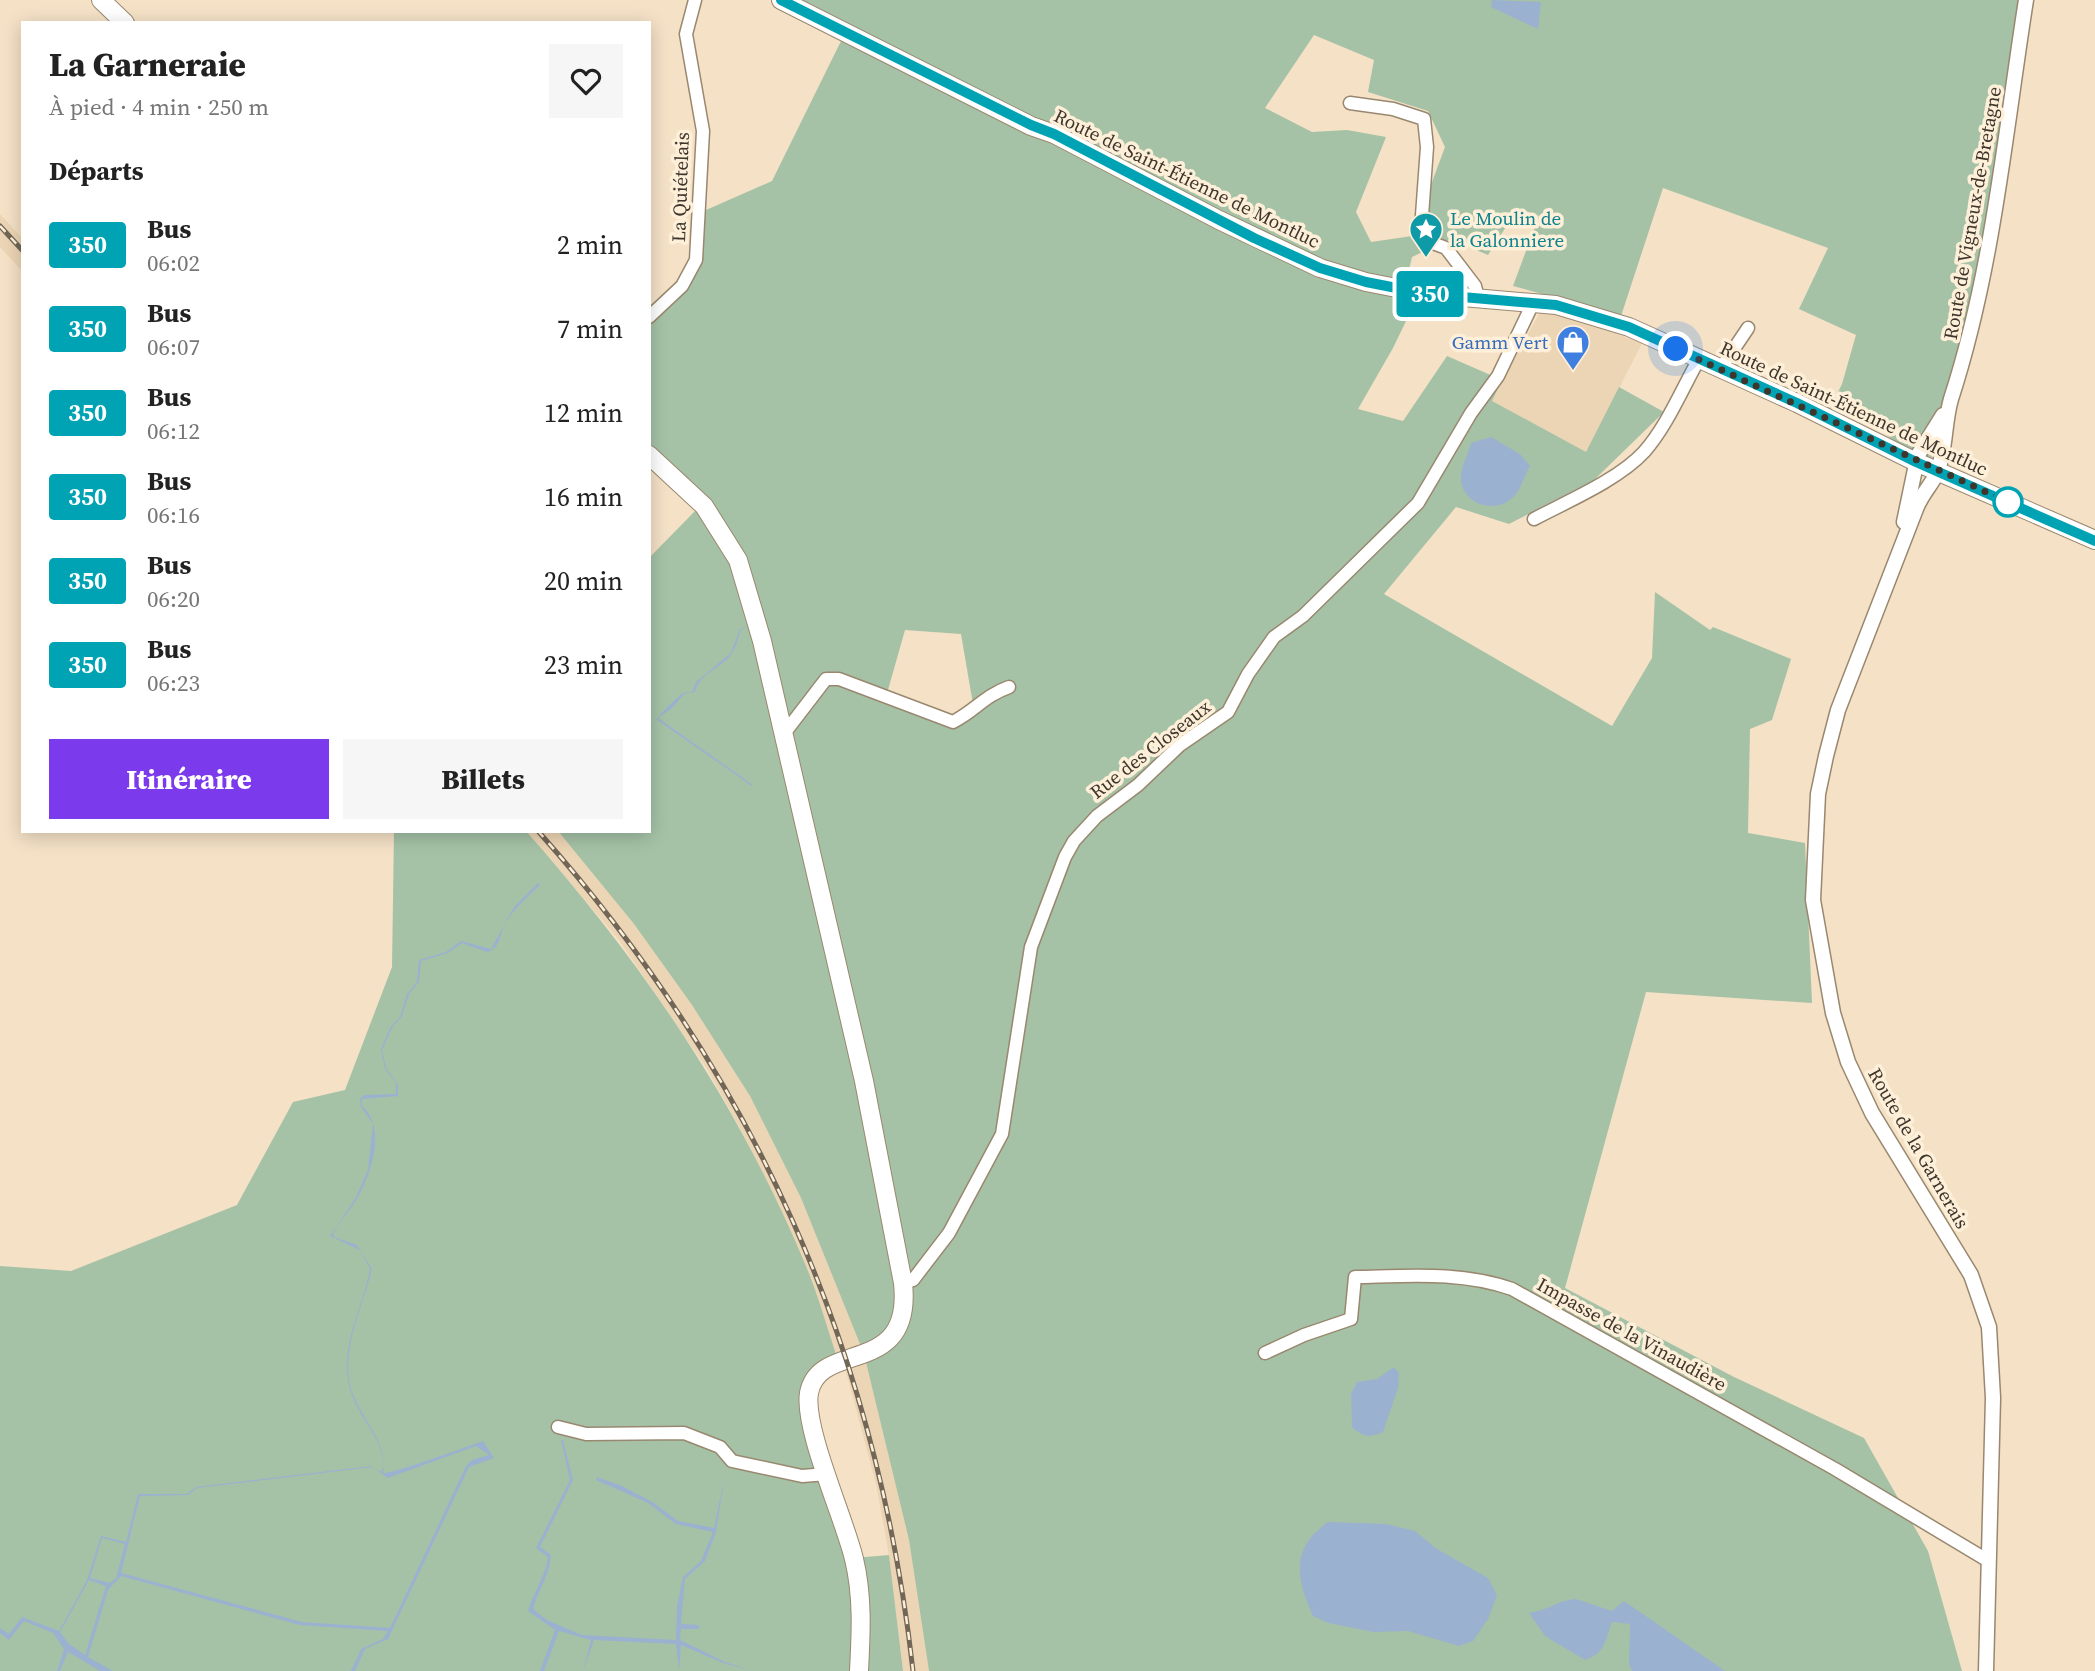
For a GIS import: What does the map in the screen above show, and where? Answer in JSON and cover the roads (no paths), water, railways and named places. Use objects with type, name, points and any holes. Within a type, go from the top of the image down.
[{"type":"main road","points":[[101,0],[123,21]]},
{"type":"main road","name":"Route de Saint-Étienne de Montluc","points":[[782,0],[1054,134],[1261,242],[1320,268],[1394,289],[1534,302],[1577,310],[1629,327],[1916,462],[2095,540]]},
{"type":"main road","points":[[651,457],[704,506],[738,560],[756,620],[879,1148],[904,1283],[905,1305],[898,1328],[883,1345],[821,1373],[809,1393],[812,1425],[854,1559],[861,1603],[859,1671]]},
{"type":"street","name":"La Quiételais","points":[[651,315],[682,286],[696,260],[703,131],[686,34],[695,0]]},
{"type":"street","name":"Route de Vigneux-de-Bretagne","points":[[1938,471],[1951,401],[1961,374],[1980,298],[2026,0]]},
{"type":"street","points":[[1350,103],[1393,109],[1424,119],[1427,147],[1421,229],[1430,242],[1446,248],[1475,286],[1478,298]]},
{"type":"street","name":"Rue des Closeaux","points":[[904,1283],[914,1280],[949,1233],[1002,1134],[1031,947],[1065,857],[1074,841],[1097,816],[1138,785],[1180,745],[1228,712],[1248,674],[1274,637],[1303,617],[1418,503],[1465,422],[1498,376],[1534,302]]},
{"type":"street","points":[[1721,368],[1748,328]]},
{"type":"street","points":[[1534,519],[1594,488],[1641,455],[1652,442],[1699,359]]},
{"type":"street","name":"Route de la Garnerais","points":[[1898,554],[1916,462],[1951,401]]},
{"type":"street","name":"Route de la Garnerais","points":[[1938,471],[1924,490],[1838,710],[1818,794],[1813,901],[1830,1000],[1848,1062],[1872,1113],[1971,1275],[1989,1327],[1993,1398],[1986,1671]]},
{"type":"street","points":[[783,735],[827,680],[839,679],[953,722],[974,711],[987,695],[1009,687]]},
{"type":"street","name":"Impasse de la Vinaudière","points":[[1265,1353],[1304,1335],[1351,1320],[1355,1277],[1445,1276],[1485,1280],[1512,1289],[1825,1464],[1987,1560]]},
{"type":"street","points":[[558,1427],[586,1434],[684,1433],[720,1447],[732,1461],[802,1476],[827,1474]]},
{"type":"water","points":[[1492,0],[1541,2],[1538,29],[1491,7]]},
{"type":"water","points":[[1491,437],[1520,454],[1530,466],[1515,495],[1500,505],[1491,506],[1483,505],[1468,496],[1463,489],[1461,475],[1471,443]]},
{"type":"water","points":[[747,626],[741,630],[730,656],[701,680],[695,692],[684,694],[672,708],[658,718],[753,785],[657,719],[669,706],[683,693],[692,692],[696,682],[731,653],[740,629]]},
{"type":"water","points":[[538,883],[540,885],[509,919],[492,950],[487,952],[462,943],[448,953],[421,961],[419,982],[409,994],[402,1016],[392,1028],[382,1050],[386,1068],[398,1085],[398,1096],[362,1099],[362,1106],[370,1115],[373,1124],[361,1107],[360,1099],[364,1095],[396,1094],[396,1083],[385,1069],[381,1049],[390,1028],[400,1017],[407,994],[417,982],[419,960],[446,952],[461,941],[491,949],[514,907]]},
{"type":"water","points":[[373,1124],[375,1140],[371,1167],[361,1192],[333,1233],[334,1237],[357,1245],[372,1269],[352,1337],[348,1366],[352,1392],[377,1438],[383,1457],[356,1404],[352,1395],[348,1379],[347,1363],[352,1332],[370,1269],[360,1250],[330,1236],[355,1199],[368,1170]]},
{"type":"water","points":[[1394,1367],[1399,1373],[1398,1388],[1383,1432],[1363,1435],[1352,1427],[1351,1394],[1357,1382],[1377,1379]]},
{"type":"water","points":[[561,1440],[573,1480],[540,1547],[551,1555],[533,1609],[547,1620],[582,1635],[676,1640],[677,1606],[683,1577],[701,1561],[713,1532],[676,1524],[648,1503],[596,1480],[597,1477],[622,1486],[654,1503],[678,1521],[714,1528],[724,1480],[716,1532],[705,1561],[685,1579],[681,1624],[699,1625],[699,1629],[681,1629],[680,1640],[725,1662],[753,1671],[723,1663],[681,1645],[679,1671],[676,1644],[594,1640],[583,1671],[591,1640],[559,1631],[544,1671],[540,1671],[555,1630],[528,1611],[548,1557],[536,1548],[570,1480]]},
{"type":"water","points":[[483,1441],[494,1458],[469,1467],[388,1639],[365,1649],[355,1671],[351,1671],[361,1649],[383,1639],[388,1631],[300,1625],[121,1576],[108,1590],[88,1657],[113,1671],[100,1671],[68,1652],[60,1671],[57,1671],[64,1649],[53,1633],[24,1621],[9,1640],[0,1633],[0,1628],[9,1634],[22,1617],[59,1631],[87,1580],[101,1536],[126,1542],[138,1494],[187,1494],[196,1487],[371,1466],[380,1472],[383,1468],[383,1473],[400,1470]],"holes":[[[476,1446],[489,1455],[472,1460],[466,1466],[390,1628],[302,1622],[121,1573],[140,1496],[188,1495],[197,1488],[372,1467],[388,1478]],[[102,1538],[125,1544],[116,1578],[110,1583],[90,1578]],[[89,1580],[106,1586],[85,1655],[68,1643],[60,1632]]]},
{"type":"water","points":[[1328,1522],[1386,1524],[1415,1531],[1437,1549],[1488,1578],[1497,1595],[1488,1619],[1473,1641],[1459,1646],[1408,1631],[1374,1632],[1328,1623],[1313,1616],[1303,1589],[1300,1565],[1307,1542]]},
{"type":"water","points":[[1576,1599],[1612,1611],[1624,1601],[1725,1671],[1632,1671],[1629,1664],[1630,1624],[1612,1622],[1601,1650],[1585,1660],[1545,1636],[1529,1613]]},
{"type":"railway","points":[[0,226],[21,249]]},
{"type":"railway","points":[[540,833],[614,923],[682,1019],[742,1118],[793,1221],[835,1328],[869,1438],[895,1552],[913,1671]]},
{"type":"place","name":"Le Moulin de la Galonniere","points":[[1426,259]]},
{"type":"place","name":"Gamm Vert","points":[[1573,372]]}]
